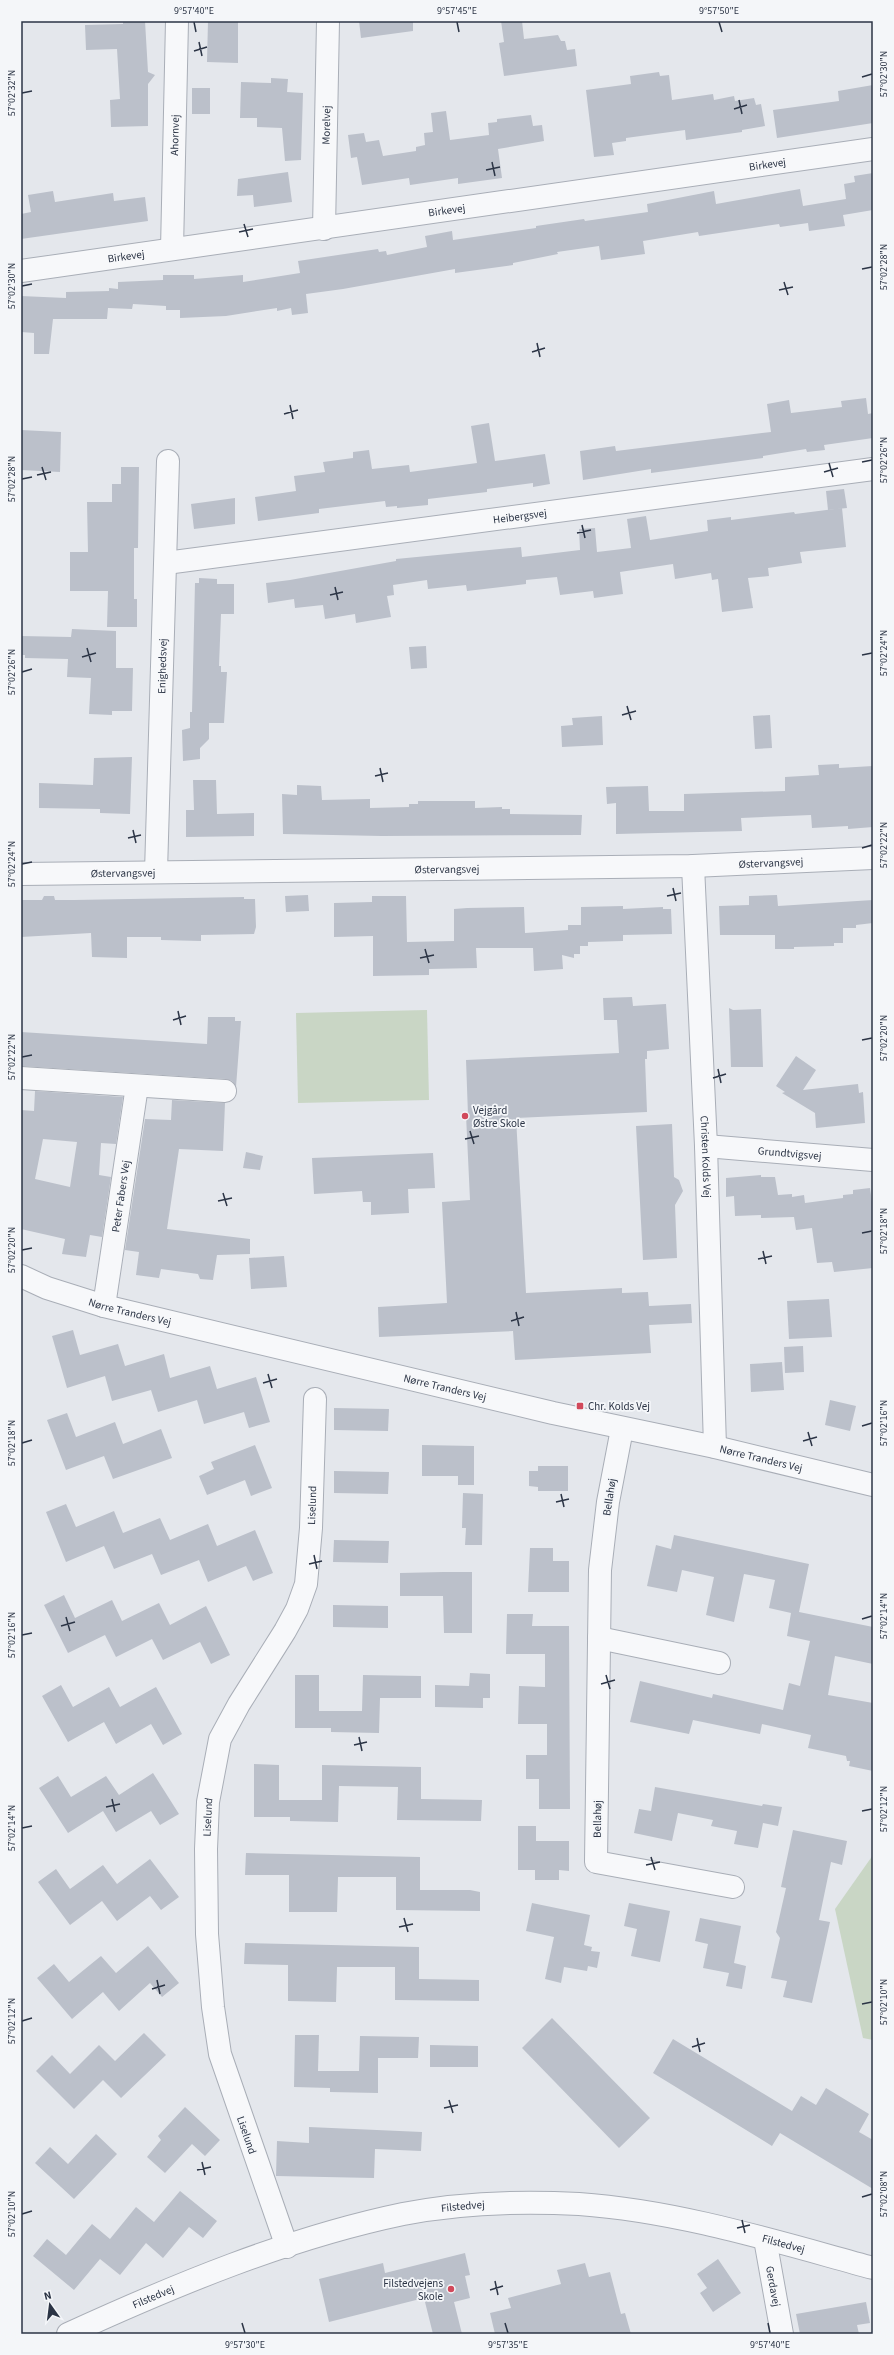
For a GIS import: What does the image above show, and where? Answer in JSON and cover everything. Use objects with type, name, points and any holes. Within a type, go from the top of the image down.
[{"type":"street","name":"Ahornvej","points":[[172,249],[177,21]]},
{"type":"street","name":"Morelvej","points":[[324,229],[328,21]]},
{"type":"street","name":"Birkevej","points":[[21,271],[324,229],[873,149]]},
{"type":"street","name":"Enighedsvej","points":[[156,872],[168,461]]},
{"type":"street","name":"Heibergsvej","points":[[166,563],[873,469]]},
{"type":"street","name":"Østervangsvej","points":[[21,874],[693,866],[873,858]]},
{"type":"street","name":"Christen Kolds Vej","points":[[693,866],[706,1146],[716,1447]]},
{"type":"street","points":[[21,1078],[225,1091]]},
{"type":"street","name":"Peter Fabers Vej","points":[[104,1306],[137,1086]]},
{"type":"street","name":"Grundtvigsvej","points":[[706,1146],[873,1160]]},
{"type":"street","name":"Nørre Tranders Vej","points":[[21,1276],[47,1288],[104,1306],[622,1429],[716,1447],[873,1485]]},
{"type":"street","name":"Liselund","points":[[287,2247],[220,2054],[207,1934],[206,1849],[209,1795],[220,1739],[239,1704],[297,1609],[306,1584],[311,1528],[315,1399]]},
{"type":"street","name":"Bellahøj","points":[[622,1429],[608,1502],[600,1570],[596,1862],[733,1887]]},
{"type":"street","points":[[599,1638],[719,1663]]},
{"type":"street","name":"Filstedvej","points":[[68,2334],[143,2301],[287,2247],[343,2229],[404,2214],[449,2207],[510,2204],[578,2204],[648,2213],[730,2230],[873,2268]]},
{"type":"street","name":"Gerdavej","points":[[765,2239],[782,2334]]},
{"type":"green space","points":[[427,1010],[429,1100],[298,1103],[296,1013]]},
{"type":"green space","points":[[873,1855],[873,2040],[863,2038],[835,1909]]},
{"type":"building","points":[[123,21],[145,21],[148,72],[155,75],[148,84],[148,126],[111,127],[110,100],[120,99],[117,49],[86,50],[85,25],[123,24]]},
{"type":"building","points":[[208,21],[238,21],[238,63],[207,62]]},
{"type":"building","points":[[359,21],[413,21],[413,31],[361,38]]},
{"type":"building","points":[[501,21],[522,21],[524,39],[558,35],[561,41],[565,41],[567,50],[575,49],[577,66],[504,76],[499,43],[504,42]]},
{"type":"building","points":[[659,72],[660,76],[669,75],[672,100],[713,94],[714,100],[734,96],[735,101],[754,98],[756,105],[761,104],[765,126],[742,130],[742,132],[686,140],[685,130],[626,138],[626,141],[612,143],[614,155],[594,157],[586,90],[631,84],[630,76]]},
{"type":"building","points":[[271,78],[288,79],[287,92],[303,93],[301,160],[285,161],[282,128],[257,127],[257,118],[240,118],[241,82],[271,83]]},
{"type":"building","points":[[873,85],[873,123],[777,138],[773,110],[839,101],[838,91]]},
{"type":"building","points":[[192,88],[210,88],[210,114],[192,114]]},
{"type":"building","points":[[446,111],[450,140],[489,135],[488,123],[497,122],[497,119],[531,115],[533,126],[542,125],[544,141],[498,149],[502,178],[458,184],[458,178],[410,185],[409,178],[362,185],[357,157],[351,158],[348,135],[364,133],[366,142],[379,140],[383,156],[416,151],[416,147],[425,145],[424,133],[433,132],[431,113]]},
{"type":"building","points":[[288,172],[292,202],[254,207],[253,195],[237,196],[238,179]]},
{"type":"building","points":[[873,173],[873,210],[843,215],[845,226],[809,231],[808,223],[780,227],[779,224],[699,236],[698,232],[643,241],[645,254],[601,260],[599,246],[557,252],[558,254],[513,263],[513,265],[455,273],[455,269],[306,294],[308,313],[292,315],[291,308],[277,311],[277,308],[226,316],[180,318],[180,310],[166,310],[166,306],[133,304],[132,309],[108,308],[107,319],[53,319],[49,354],[34,354],[34,333],[21,332],[21,296],[66,298],[66,292],[109,291],[109,288],[118,289],[118,282],[163,280],[163,275],[194,275],[194,279],[243,275],[243,282],[300,273],[298,261],[378,249],[379,252],[386,251],[387,255],[427,247],[425,236],[452,231],[453,240],[536,228],[536,226],[584,219],[585,221],[648,212],[647,204],[714,191],[716,204],[800,189],[803,206],[846,199],[844,184],[855,182],[854,176]]},
{"type":"building","points":[[53,191],[55,202],[113,193],[114,201],[145,197],[148,221],[21,239],[21,214],[31,212],[28,195]]},
{"type":"building","points":[[866,398],[868,414],[873,413],[873,438],[824,445],[825,450],[807,452],[806,449],[763,456],[763,458],[651,473],[651,469],[583,480],[580,451],[615,446],[616,451],[771,432],[767,404],[789,400],[791,413],[842,407],[841,401]]},
{"type":"building","points":[[489,423],[495,461],[545,454],[550,484],[533,487],[533,483],[487,489],[487,492],[428,499],[428,505],[397,508],[397,506],[386,507],[385,501],[319,509],[319,513],[258,521],[255,497],[296,491],[294,476],[325,472],[323,462],[353,458],[353,452],[369,450],[372,469],[409,465],[410,472],[477,463],[471,426]]},
{"type":"building","points":[[21,430],[61,432],[60,472],[21,470]]},
{"type":"building","points":[[121,467],[139,467],[138,548],[134,548],[134,599],[137,599],[137,627],[107,627],[108,591],[70,591],[70,552],[88,552],[87,502],[112,502],[112,484],[121,484]]},
{"type":"building","points":[[844,489],[847,508],[828,510],[826,491]]},
{"type":"building","points":[[235,498],[235,524],[194,529],[191,504]]},
{"type":"building","points":[[842,508],[846,547],[800,552],[802,563],[768,568],[769,576],[748,578],[753,608],[722,612],[718,579],[712,580],[711,573],[675,579],[673,564],[620,572],[623,594],[594,598],[593,591],[560,595],[557,577],[526,580],[526,584],[467,591],[466,585],[428,589],[427,580],[393,585],[394,595],[387,596],[391,617],[356,623],[355,614],[325,619],[323,605],[295,608],[294,599],[268,603],[266,583],[396,561],[396,559],[521,547],[522,557],[580,550],[579,529],[595,528],[597,552],[631,548],[627,519],[646,516],[650,540],[708,531],[707,520],[731,517],[731,520]]},
{"type":"building","points":[[199,578],[217,579],[217,584],[234,584],[234,614],[221,614],[219,666],[221,666],[221,672],[227,672],[224,723],[209,723],[209,739],[200,748],[200,759],[183,761],[182,730],[190,728],[190,712],[192,712],[195,583],[199,583]]},
{"type":"building","points":[[72,629],[116,631],[116,668],[133,668],[132,711],[112,711],[112,715],[89,714],[91,678],[67,677],[68,659],[25,658],[25,655],[21,655],[21,636],[71,637]]},
{"type":"building","points":[[426,646],[427,668],[411,669],[409,647]]},
{"type":"building","points":[[770,715],[772,748],[755,749],[753,716]]},
{"type":"building","points":[[602,716],[603,745],[562,747],[561,726],[573,725],[572,718]]},
{"type":"building","points":[[132,757],[130,814],[100,813],[100,809],[39,808],[39,783],[93,785],[94,758]]},
{"type":"building","points":[[839,764],[839,768],[873,766],[873,827],[848,829],[848,826],[812,828],[811,815],[741,818],[742,831],[616,834],[616,803],[607,804],[606,787],[648,786],[649,811],[684,811],[684,794],[785,791],[785,777],[819,775],[818,765]]},
{"type":"building","points":[[193,780],[216,780],[217,814],[254,813],[254,836],[186,837],[186,810],[194,810]]},
{"type":"building","points":[[297,785],[321,786],[322,800],[370,799],[370,808],[409,807],[409,804],[418,804],[418,801],[475,801],[475,808],[502,807],[502,809],[510,809],[510,814],[582,815],[581,835],[382,836],[283,834],[282,794],[297,795]]},
{"type":"building","points":[[308,895],[309,911],[286,912],[285,896]]},
{"type":"building","points":[[777,895],[778,906],[873,900],[873,923],[856,925],[856,928],[843,928],[843,943],[834,943],[834,946],[775,949],[775,935],[720,935],[719,906],[749,905],[749,896]]},
{"type":"building","points":[[44,896],[54,896],[55,900],[244,897],[244,899],[255,899],[256,927],[254,934],[201,935],[201,941],[161,940],[161,937],[127,937],[127,958],[92,957],[91,933],[21,937],[21,900],[42,900]]},
{"type":"building","points":[[372,896],[406,896],[407,942],[454,941],[454,909],[467,908],[524,907],[525,933],[568,930],[568,925],[581,925],[581,907],[623,906],[623,909],[663,907],[663,909],[671,909],[672,934],[623,935],[623,941],[588,942],[588,946],[580,946],[580,954],[574,954],[574,958],[562,955],[563,969],[534,971],[533,948],[476,948],[477,968],[429,969],[429,975],[373,976],[373,936],[334,937],[334,903],[372,902]]},
{"type":"building","points":[[632,997],[633,1006],[666,1004],[669,1049],[647,1051],[647,1059],[645,1059],[647,1112],[516,1118],[526,1293],[622,1288],[622,1293],[648,1292],[649,1306],[691,1304],[692,1323],[649,1325],[651,1353],[515,1360],[513,1331],[379,1337],[378,1307],[447,1303],[442,1202],[470,1200],[466,1115],[468,1115],[466,1060],[619,1053],[617,1020],[604,1020],[603,998]]},
{"type":"building","points":[[729,1008],[733,1010],[761,1009],[763,1067],[731,1067]]},
{"type":"building","points":[[208,1017],[235,1017],[235,1021],[241,1021],[236,1087],[232,1081],[226,1079],[21,1066],[21,1032],[207,1044]]},
{"type":"building","points":[[796,1056],[816,1070],[803,1090],[858,1084],[859,1093],[863,1092],[865,1123],[816,1128],[815,1113],[782,1093],[785,1092],[776,1086]]},
{"type":"building","points":[[35,1091],[123,1097],[116,1144],[101,1143],[99,1175],[111,1177],[102,1237],[90,1235],[86,1257],[62,1254],[65,1239],[21,1229],[21,1110],[34,1111]],"holes":[[[43,1139],[77,1142],[70,1187],[35,1179]]]},
{"type":"building","points":[[172,1100],[225,1103],[223,1151],[179,1149],[167,1229],[250,1239],[250,1254],[217,1255],[213,1280],[200,1279],[198,1274],[161,1269],[159,1278],[136,1275],[139,1252],[125,1250],[145,1119],[171,1120]]},
{"type":"building","points":[[672,1124],[674,1177],[679,1180],[683,1191],[675,1205],[677,1258],[643,1260],[636,1126]]},
{"type":"building","points":[[246,1152],[263,1156],[260,1170],[243,1168]]},
{"type":"building","points":[[433,1153],[435,1188],[408,1189],[409,1213],[371,1215],[371,1202],[363,1202],[362,1191],[314,1194],[312,1158]]},
{"type":"building","points":[[761,1175],[761,1177],[775,1177],[778,1195],[792,1194],[792,1197],[804,1195],[805,1203],[843,1198],[843,1195],[853,1194],[853,1190],[870,1188],[873,1209],[873,1268],[834,1272],[832,1262],[817,1263],[812,1228],[796,1230],[794,1217],[761,1218],[761,1215],[735,1216],[734,1196],[726,1197],[726,1178]]},
{"type":"building","points":[[284,1256],[287,1287],[251,1289],[249,1258]]},
{"type":"building","points":[[829,1299],[832,1337],[789,1339],[787,1301]]},
{"type":"building","points":[[73,1330],[80,1355],[118,1344],[125,1366],[164,1354],[170,1378],[210,1366],[217,1389],[256,1377],[270,1422],[249,1428],[244,1412],[204,1424],[197,1400],[158,1412],[151,1390],[112,1401],[105,1376],[67,1388],[52,1336]]},
{"type":"building","points":[[803,1346],[804,1372],[785,1373],[784,1347]]},
{"type":"building","points":[[782,1362],[784,1390],[751,1392],[750,1364]]},
{"type":"building","points":[[830,1400],[856,1406],[850,1431],[825,1425]]},
{"type":"building","points":[[334,1408],[389,1409],[388,1431],[334,1430]]},
{"type":"building","points":[[67,1413],[76,1437],[115,1422],[123,1444],[161,1429],[172,1458],[113,1479],[104,1456],[66,1470],[47,1420]]},
{"type":"building","points":[[255,1445],[272,1488],[251,1496],[245,1480],[207,1495],[199,1476],[214,1469],[211,1462]]},
{"type":"building","points":[[422,1445],[474,1446],[474,1485],[458,1485],[458,1476],[422,1476]]},
{"type":"building","points":[[538,1466],[568,1466],[568,1491],[538,1491],[538,1487],[529,1486],[529,1471],[538,1471]]},
{"type":"building","points":[[334,1471],[389,1472],[388,1494],[334,1493]]},
{"type":"building","points":[[463,1493],[483,1494],[482,1545],[465,1545],[466,1528],[462,1528]]},
{"type":"building","points":[[66,1504],[76,1527],[114,1511],[123,1533],[160,1518],[170,1540],[208,1524],[217,1546],[255,1530],[273,1573],[253,1581],[246,1566],[208,1582],[199,1560],[161,1575],[152,1554],[114,1569],[104,1546],[66,1562],[46,1512]]},
{"type":"building","points":[[674,1535],[809,1564],[799,1612],[873,1627],[873,1664],[835,1656],[828,1695],[873,1703],[873,1771],[849,1766],[850,1761],[847,1761],[846,1756],[808,1748],[811,1735],[762,1724],[760,1734],[693,1720],[689,1734],[630,1722],[640,1681],[712,1698],[713,1694],[783,1710],[789,1683],[800,1686],[810,1641],[787,1636],[791,1613],[769,1608],[775,1580],[744,1574],[734,1622],[706,1615],[714,1577],[682,1570],[677,1592],[647,1586],[656,1545],[671,1549]]},
{"type":"building","points":[[334,1540],[389,1541],[388,1563],[333,1562]]},
{"type":"building","points":[[530,1548],[553,1548],[553,1561],[569,1561],[569,1592],[528,1592]]},
{"type":"building","points":[[472,1572],[472,1633],[444,1633],[443,1596],[400,1596],[400,1573]]},
{"type":"building","points":[[64,1595],[75,1618],[112,1600],[122,1621],[159,1603],[170,1625],[206,1606],[230,1655],[211,1664],[200,1642],[163,1660],[152,1639],[116,1657],[105,1635],[68,1653],[44,1605]]},
{"type":"building","points":[[333,1605],[388,1606],[388,1628],[333,1627]]},
{"type":"building","points":[[507,1614],[533,1614],[532,1626],[569,1626],[570,1809],[539,1809],[539,1779],[526,1779],[526,1755],[547,1755],[547,1724],[518,1724],[519,1686],[545,1687],[545,1654],[506,1654]]},
{"type":"building","points":[[470,1673],[490,1674],[490,1698],[483,1698],[483,1708],[435,1707],[435,1685],[469,1686]]},
{"type":"building","points":[[295,1675],[319,1675],[319,1711],[362,1711],[363,1675],[421,1676],[421,1698],[380,1698],[379,1733],[331,1732],[331,1728],[295,1728]]},
{"type":"building","points":[[61,1685],[73,1707],[109,1687],[120,1707],[156,1687],[182,1734],[163,1745],[151,1724],[116,1744],[104,1722],[68,1742],[42,1696]]},
{"type":"building","points":[[254,1764],[279,1765],[279,1800],[322,1800],[322,1765],[421,1767],[421,1799],[482,1800],[481,1821],[397,1820],[398,1787],[339,1786],[338,1822],[290,1821],[290,1817],[254,1817]]},
{"type":"building","points":[[153,1773],[179,1814],[160,1825],[151,1811],[116,1832],[103,1811],[68,1833],[39,1788],[58,1776],[71,1797],[106,1776],[119,1795]]},
{"type":"building","points":[[655,1787],[762,1806],[763,1804],[782,1807],[778,1826],[763,1823],[758,1848],[734,1844],[737,1831],[711,1826],[713,1820],[678,1813],[672,1841],[634,1833],[639,1809],[651,1811]]},
{"type":"building","points":[[518,1826],[536,1826],[536,1841],[569,1841],[569,1871],[559,1870],[559,1880],[535,1880],[535,1870],[518,1870]]},
{"type":"building","points":[[793,1830],[847,1841],[842,1865],[831,1862],[819,1920],[830,1922],[812,2003],[783,1997],[787,1981],[771,1978],[780,1938],[776,1932],[786,1888],[781,1887]]},
{"type":"building","points":[[246,1853],[420,1857],[420,1890],[470,1890],[480,1892],[480,1911],[396,1910],[396,1877],[338,1877],[337,1912],[289,1912],[289,1875],[245,1875]]},
{"type":"building","points":[[150,1859],[179,1897],[161,1910],[150,1896],[117,1921],[102,1901],[70,1925],[38,1882],[56,1869],[70,1889],[103,1865],[117,1884]]},
{"type":"building","points":[[532,1903],[590,1915],[584,1945],[592,1947],[591,1951],[600,1952],[597,1968],[588,1966],[587,1971],[564,1967],[561,1983],[545,1979],[554,1937],[526,1931]]},
{"type":"building","points":[[629,1903],[670,1911],[660,1962],[631,1956],[637,1929],[624,1926]]},
{"type":"building","points":[[700,1918],[741,1926],[734,1963],[746,1966],[742,1989],[726,1986],[729,1973],[703,1968],[708,1944],[695,1941]]},
{"type":"building","points":[[245,1943],[419,1947],[419,1979],[479,1980],[479,2001],[395,2000],[395,1967],[337,1967],[336,2002],[288,2001],[288,1965],[244,1964]]},
{"type":"building","points":[[148,1946],[179,1983],[162,1997],[150,1983],[119,2011],[103,1992],[72,2019],[37,1978],[54,1964],[69,1982],[101,1956],[116,1973]]},
{"type":"building","points":[[552,2018],[650,2118],[619,2148],[522,2048]]},
{"type":"building","points":[[144,2033],[166,2055],[121,2098],[103,2080],[74,2109],[36,2071],[52,2055],[70,2074],[99,2045],[115,2061]]},
{"type":"building","points":[[295,2035],[319,2035],[318,2071],[359,2071],[360,2036],[419,2037],[418,2058],[378,2058],[378,2093],[330,2092],[330,2088],[294,2087]]},
{"type":"building","points":[[673,2039],[792,2111],[801,2096],[816,2105],[826,2088],[869,2114],[859,2132],[873,2140],[873,2189],[780,2133],[772,2146],[653,2073]]},
{"type":"building","points":[[430,2045],[478,2046],[478,2067],[430,2067]]},
{"type":"building","points":[[185,2107],[220,2140],[205,2156],[192,2144],[165,2173],[147,2157],[161,2140],[158,2136]]},
{"type":"building","points":[[309,2127],[422,2132],[421,2151],[375,2149],[374,2178],[276,2176],[277,2141],[309,2143]]},
{"type":"building","points":[[96,2134],[117,2154],[74,2199],[35,2163],[50,2147],[68,2164]]},
{"type":"building","points":[[180,2191],[217,2221],[203,2238],[189,2227],[163,2258],[146,2243],[120,2275],[100,2259],[74,2290],[33,2256],[47,2239],[66,2255],[92,2224],[110,2239],[136,2207],[154,2222]]},
{"type":"building","points":[[465,2253],[470,2275],[465,2276],[470,2298],[454,2302],[462,2334],[433,2334],[424,2298],[329,2322],[319,2279],[383,2263],[385,2273]]},
{"type":"building","points":[[718,2259],[741,2293],[713,2312],[700,2293],[707,2288],[697,2274]]},
{"type":"building","points":[[585,2263],[589,2277],[610,2272],[621,2314],[625,2313],[631,2334],[495,2334],[490,2313],[511,2308],[508,2298],[561,2284],[557,2270]]},
{"type":"building","points":[[866,2302],[870,2323],[857,2325],[859,2334],[800,2334],[796,2314]]},
{"type":"place","name":"Vejgård Østre Skole","points":[[465,1116]]},
{"type":"place","name":"Chr. Kolds Vej","points":[[580,1406]]},
{"type":"place","name":"Filstedvejens Skole","points":[[451,2289]]}]
